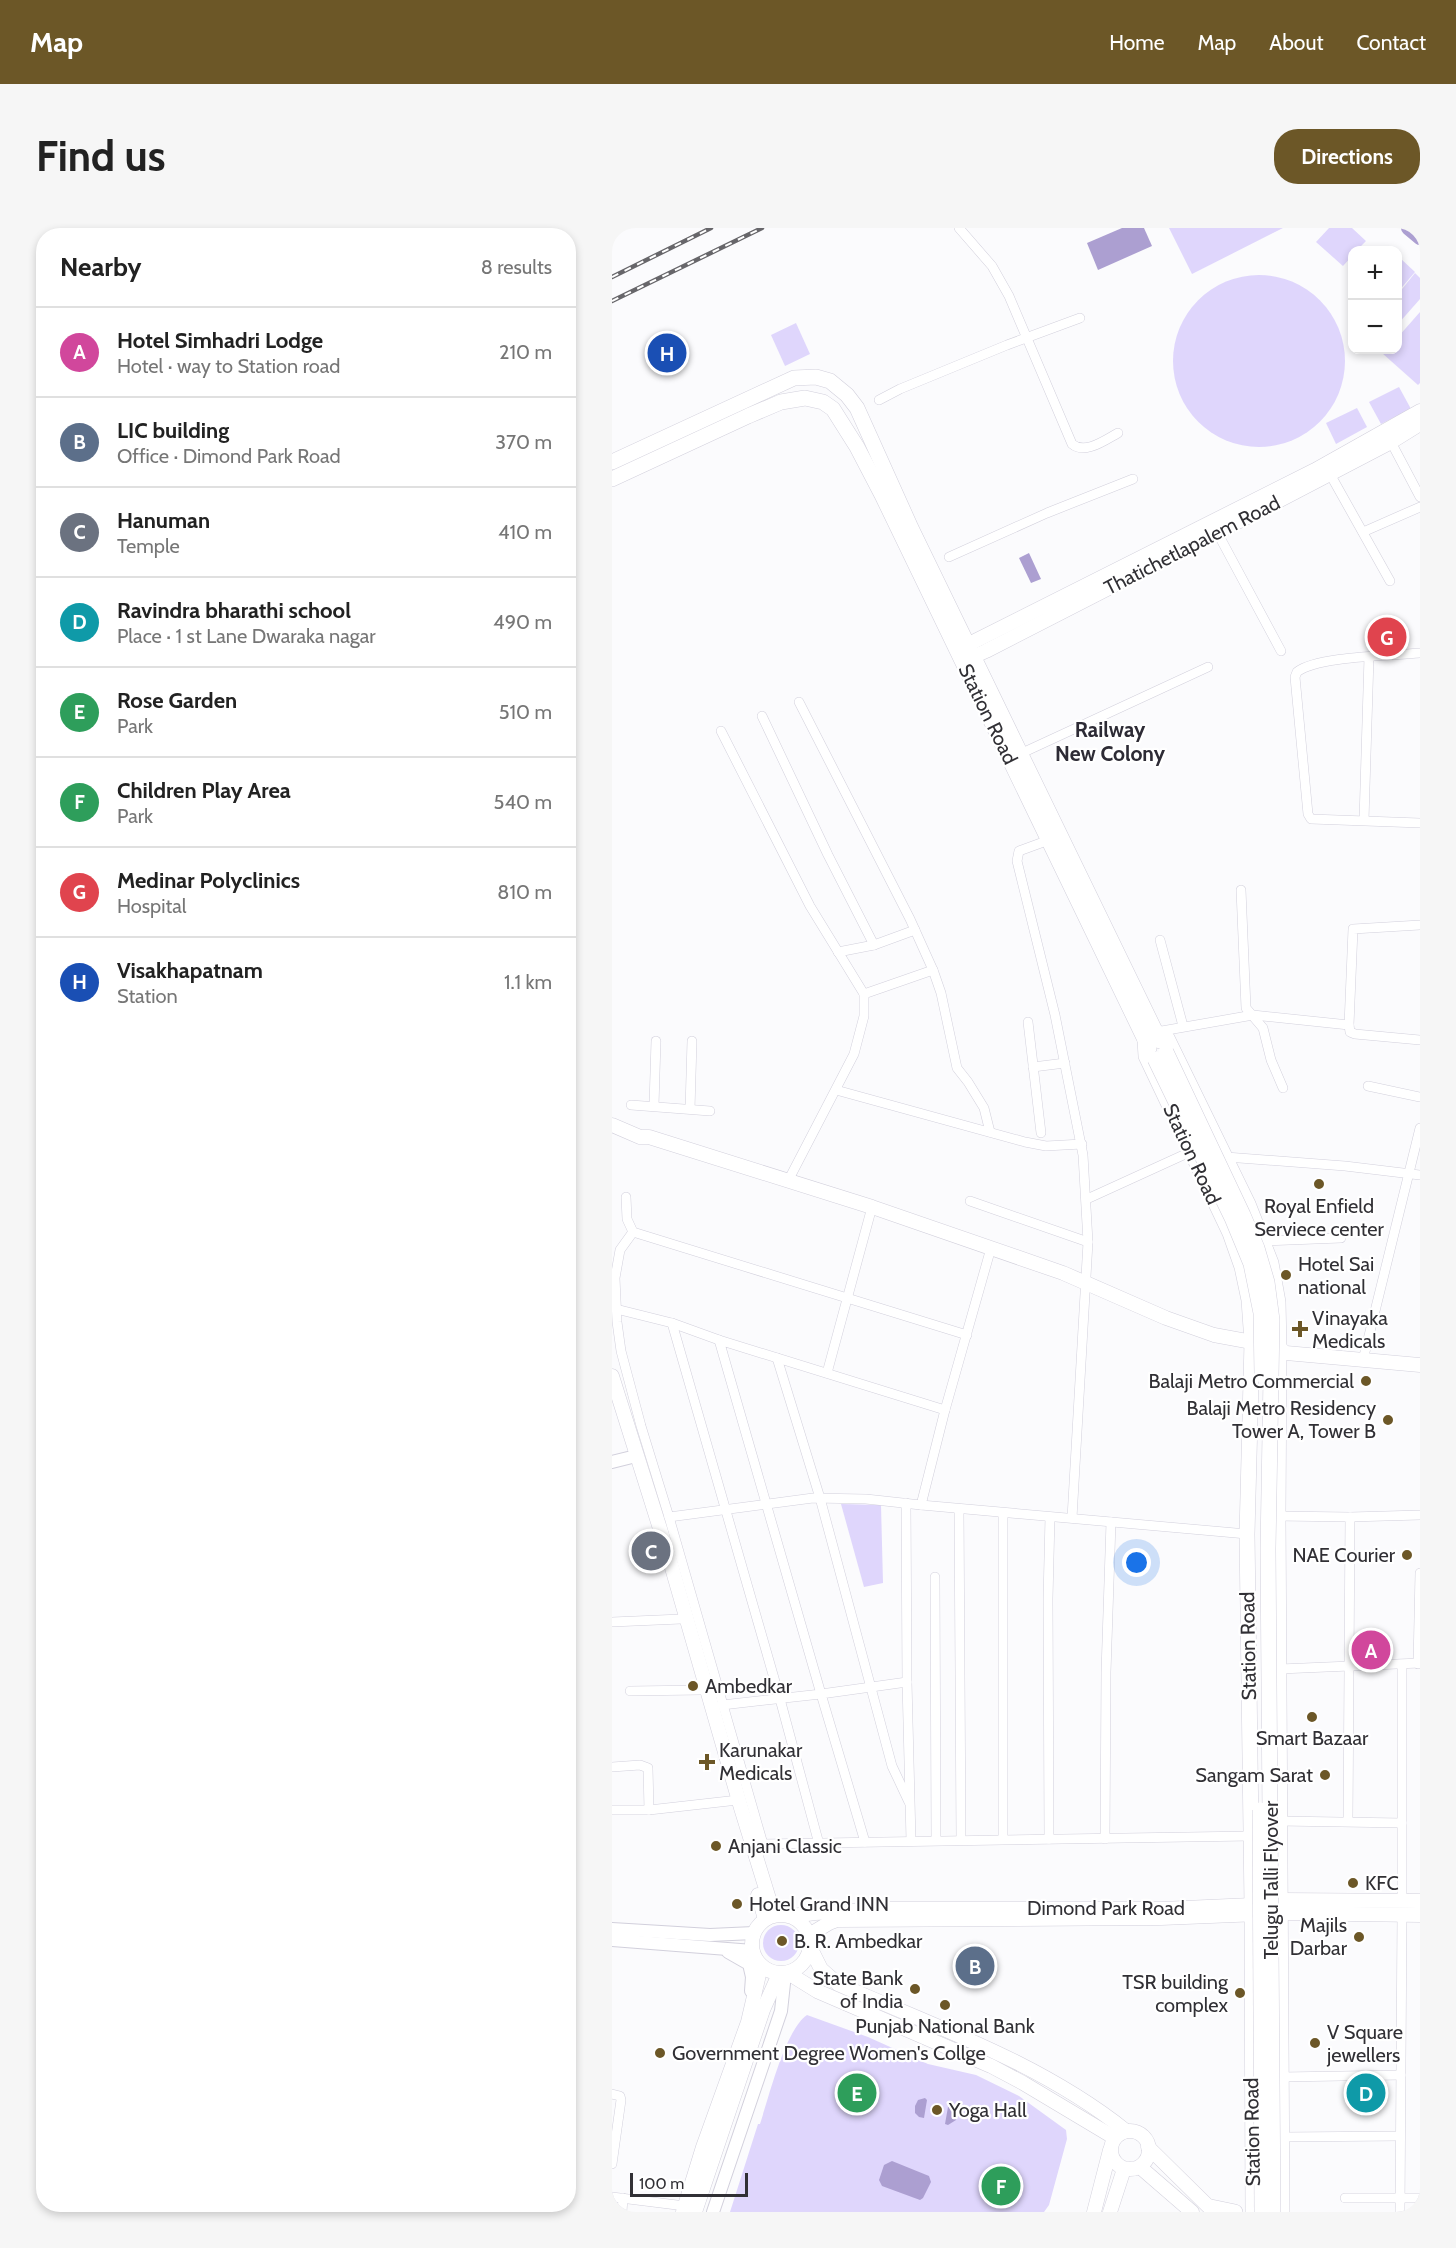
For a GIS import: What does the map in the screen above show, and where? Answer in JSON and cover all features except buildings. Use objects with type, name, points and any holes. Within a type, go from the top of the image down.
[{"type":"main road","name":"Station Road","points":[[612,462],[794,378],[816,377],[830,381],[847,395],[856,408],[912,528],[1048,840],[1150,1036]]},
{"type":"main road","name":"Station Road","points":[[612,479],[699,438],[793,398],[823,402],[833,410],[857,447],[1022,753],[1150,1036],[1146,1056],[1230,1233],[1242,1267],[1249,1300],[1252,1342],[1246,1534],[1252,1910],[1253,2212]]},
{"type":"main road","points":[[968,652],[1316,470],[1420,411]]},
{"type":"main road","name":"Thatichetlapalem Road","points":[[968,652],[1217,532],[1419,428]]},
{"type":"main road","points":[[1150,1036],[1167,1038],[1226,1157],[1263,1241],[1275,1280],[1279,1348],[1282,2212]]},
{"type":"main road","name":"Telugu Talli Flyover","points":[[1150,1036],[1243,1215],[1257,1248],[1267,1282],[1272,1320],[1268,1549],[1273,2212]]},
{"type":"main road","name":"Telugu Talli Flyover","points":[[1160,1056],[1251,1264],[1261,1313],[1258,1550],[1261,1670],[1262,2212]]},
{"type":"main road","points":[[612,1115],[642,1129],[649,1137]]},
{"type":"main road","points":[[612,1125],[640,1137],[649,1137],[678,1148],[872,1207],[1063,1273],[1166,1318],[1214,1335],[1252,1342]]},
{"type":"main road","points":[[1279,1348],[1286,1346],[1420,1365]]},
{"type":"main road","points":[[1364,1356],[1420,1358]]},
{"type":"main road","points":[[612,1376],[633,1457],[701,1690],[770,1917]]},
{"type":"main road","points":[[612,1400],[664,1543],[735,1800]]},
{"type":"main road","name":"Dimond Park Road","points":[[810,1942],[829,1923],[837,1920],[1161,1918],[1282,1906],[1402,1907],[1420,1901]]},
{"type":"main road","name":"Dimond Park Road","points":[[1402,1907],[1420,1915]]},
{"type":"main road","name":"Dimond Park Road","points":[[792,1916],[890,1909],[1252,1910]]},
{"type":"main road","points":[[770,1917],[754,1933],[753,1951],[761,1966],[768,1971],[784,1973],[817,1990],[991,2066],[1117,2140],[1138,2133],[1146,2141],[1147,2158],[1140,2167],[1124,2169],[1114,2162],[1117,2140],[1099,2110],[1021,2065],[838,1984],[820,1969],[806,1927],[792,1916],[770,1917]]},
{"type":"main road","points":[[688,2210],[763,2010],[784,1973],[803,1964],[810,1942]]},
{"type":"main road","points":[[688,2210],[703,2147],[748,2022],[761,1966]]},
{"type":"main road","points":[[1094,2212],[1117,2140]]},
{"type":"main road","points":[[1148,2147],[1212,2210],[1253,2212]]},
{"type":"main road","points":[[1140,2167],[1192,2212]]},
{"type":"main road","points":[[1110,2212],[1124,2169]]},
{"type":"street","points":[[959,228],[992,266],[1010,296],[1072,444],[1077,448],[1084,448],[1118,433]]},
{"type":"street","points":[[879,400],[900,389],[1027,337],[1080,318]]},
{"type":"street","points":[[1391,442],[1420,497]]},
{"type":"street","points":[[1330,474],[1389,581]]},
{"type":"street","points":[[949,557],[1047,513],[1133,479]]},
{"type":"street","points":[[1364,532],[1420,507]]},
{"type":"street","points":[[1217,532],[1281,651]]},
{"type":"street","points":[[1420,653],[1309,665],[1297,672],[1295,677],[1308,814],[1311,819],[1316,821],[1364,820],[1420,823]]},
{"type":"street","points":[[1364,820],[1369,657]]},
{"type":"street","points":[[1022,753],[1208,667]]},
{"type":"street","points":[[799,702],[933,970],[941,993],[957,1068],[984,1108],[990,1132]]},
{"type":"street","points":[[762,716],[874,945]]},
{"type":"street","points":[[721,731],[796,878],[864,994],[864,1016],[859,1040],[836,1090],[788,1181]]},
{"type":"street","points":[[1048,840],[1019,851],[1017,861],[1042,955],[1082,1144],[1087,1199],[1087,1283],[1072,1518]]},
{"type":"street","points":[[1241,890],[1246,1008],[1263,1028],[1271,1060],[1283,1088]]},
{"type":"street","points":[[1420,925],[1353,929],[1349,1025],[1350,1032],[1355,1034],[1420,1040]]},
{"type":"street","points":[[838,952],[874,945],[915,930]]},
{"type":"street","points":[[1160,940],[1183,1026]]},
{"type":"street","points":[[864,994],[933,970]]},
{"type":"street","points":[[1150,1036],[1183,1026],[1253,1015],[1349,1025]]},
{"type":"street","points":[[1028,1022],[1041,1133]]},
{"type":"street","points":[[654,1105],[656,1041]]},
{"type":"street","points":[[690,1109],[692,1041]]},
{"type":"street","points":[[1033,1067],[1065,1063]]},
{"type":"street","points":[[1368,1086],[1420,1097]]},
{"type":"street","points":[[836,1090],[1040,1145],[1082,1144]]},
{"type":"street","points":[[631,1105],[710,1111]]},
{"type":"street","points":[[1364,1356],[1420,1128]]},
{"type":"street","points":[[1087,1199],[1190,1152]]},
{"type":"street","points":[[1226,1157],[1345,1166],[1420,1175]]},
{"type":"street","points":[[626,1197],[627,1219],[633,1232],[967,1335]]},
{"type":"street","points":[[970,1201],[1088,1242]]},
{"type":"street","points":[[827,1373],[872,1207]]},
{"type":"street","points":[[633,1232],[620,1250],[615,1278],[621,1351],[761,1841],[768,1845],[910,1840],[1250,1836]]},
{"type":"street","points":[[1263,1241],[1341,1238]]},
{"type":"street","points":[[921,1505],[945,1410],[991,1248]]},
{"type":"street","points":[[616,1309],[672,1323],[719,1340],[945,1410]]},
{"type":"street","points":[[672,1323],[780,1699],[819,1844]]},
{"type":"street","points":[[719,1340],[865,1842]]},
{"type":"street","points":[[1252,1342],[1279,1348]]},
{"type":"street","points":[[777,1358],[820,1498],[892,1766],[909,1802]]},
{"type":"street","points":[[612,1462],[633,1457]]},
{"type":"street","points":[[669,1516],[820,1498],[866,1499],[1246,1534]]},
{"type":"street","points":[[906,1503],[910,1840]]},
{"type":"street","points":[[959,1509],[961,1840]]},
{"type":"street","points":[[1003,1513],[1003,1839]]},
{"type":"street","points":[[1278,1516],[1420,1515]]},
{"type":"street","points":[[1049,1839],[1050,1517]]},
{"type":"street","points":[[1348,1821],[1350,1517]]},
{"type":"street","points":[[1104,1839],[1107,1618],[1111,1522]]},
{"type":"street","points":[[1281,1669],[1419,1664],[1420,1573]]},
{"type":"street","points":[[935,1577],[936,1840]]},
{"type":"street","points":[[612,1622],[681,1619]]},
{"type":"street","points":[[1400,2212],[1402,1665]]},
{"type":"street","points":[[722,1706],[907,1682]]},
{"type":"street","points":[[630,1690],[701,1690]]},
{"type":"street","points":[[612,1767],[648,1768],[649,1810]]},
{"type":"street","points":[[612,1810],[649,1810],[735,1800]]},
{"type":"street","points":[[1280,1821],[1402,1823]]},
{"type":"street","points":[[612,1929],[710,1935],[754,1933]]},
{"type":"street","points":[[612,1940],[753,1951]]},
{"type":"street","points":[[722,1949],[749,1964],[752,1970],[748,2022]]},
{"type":"street","points":[[713,2212],[781,2010],[784,1973]]},
{"type":"street","points":[[1282,2077],[1401,2075]]},
{"type":"street","points":[[612,2094],[620,2096],[621,2100],[612,2164]]},
{"type":"street","points":[[1283,2137],[1400,2136]]},
{"type":"street","points":[[612,2197],[688,2210]]},
{"type":"street","points":[[622,2212],[623,2198]]},
{"type":"street","points":[[1345,2198],[1420,2198]]},
{"type":"shaded area","points":[[1122,228],[1144,228],[1152,246],[1098,270],[1087,243]]},
{"type":"shaded area","points":[[1169,228],[1283,228],[1192,274]]},
{"type":"shaded area","points":[[1329,228],[1352,228],[1366,241],[1361,246],[1348,246],[1348,260],[1343,266],[1316,242]]},
{"type":"shaded area","points":[[1402,260],[1415,272],[1402,287]]},
{"type":"shaded area","points":[[1415,273],[1420,278],[1420,299],[1402,319],[1402,300],[1402,289]]},
{"type":"shaded area","points":[[1259,275],[1276,276],[1292,281],[1307,289],[1320,300],[1331,313],[1339,328],[1344,344],[1344,378],[1339,394],[1331,409],[1320,422],[1307,433],[1292,441],[1276,446],[1259,447],[1242,446],[1226,441],[1211,433],[1198,422],[1187,409],[1179,394],[1174,378],[1173,361],[1174,344],[1179,328],[1187,313],[1198,300],[1211,289],[1226,281],[1242,276]]},
{"type":"shaded area","points":[[1420,312],[1420,383],[1418,385],[1383,354],[1402,354],[1402,332]]},
{"type":"shaded area","points":[[796,323],[810,354],[785,366],[771,335]]},
{"type":"shaded area","points":[[1399,387],[1411,409],[1381,424],[1369,402]]},
{"type":"shaded area","points":[[1357,408],[1367,427],[1336,444],[1326,423]]},
{"type":"shaded area","points":[[1029,553],[1041,579],[1031,583],[1019,558]]},
{"type":"shaded area","points":[[841,1504],[881,1505],[883,1583],[864,1587]]},
{"type":"shaded area","points":[[781,1925],[793,1931],[799,1943],[793,1955],[781,1961],[769,1955],[763,1943],[769,1931]]},
{"type":"shaded area","points":[[807,2015],[868,2037],[928,2064],[976,2075],[1019,2096],[1066,2130],[1067,2139],[1049,2205],[1044,2212],[730,2212],[785,2049],[799,2023]]},
{"type":"shaded area","points":[[925,2098],[927,2100],[924,2118],[915,2113],[915,2106],[918,2100]]},
{"type":"shaded area","points":[[948,2107],[954,2107],[957,2113],[956,2120],[948,2125],[945,2124]]},
{"type":"shaded area","points":[[892,2161],[929,2176],[931,2182],[923,2198],[920,2200],[882,2186],[879,2180],[884,2165]]},
{"type":"waterway","points":[[1408,228],[1420,238]]},
{"type":"railway","points":[[612,277],[711,228]]},
{"type":"railway","points":[[612,301],[762,228]]},
{"type":"place","name":"Visakhapatnam","points":[[667,353]]},
{"type":"place","name":"Medinar Polyclinics","points":[[1387,637]]},
{"type":"place","name":"Royal Enfield Serviece center","points":[[1319,1184]]},
{"type":"place","name":"Hotel Sai national","points":[[1286,1275]]},
{"type":"place","name":"Vinayaka Medicals","points":[[1300,1329]]},
{"type":"place","name":"Balaji Metro Commercial","points":[[1366,1381]]},
{"type":"place","name":"Balaji Metro Residency Tower A, Tower B","points":[[1388,1420]]},
{"type":"place","name":"Hanuman","points":[[651,1551]]},
{"type":"place","name":"NAE Courier","points":[[1407,1555]]},
{"type":"place","name":"Hotel Simhadri Lodge","points":[[1371,1650]]},
{"type":"place","name":"Ambedkar","points":[[693,1686]]},
{"type":"place","name":"Smart Bazaar","points":[[1312,1717]]},
{"type":"place","name":"Karunakar Medicals","points":[[707,1762]]},
{"type":"place","name":"Sangam Sarat","points":[[1325,1775]]},
{"type":"place","name":"Anjani Classic","points":[[716,1846]]},
{"type":"place","name":"KFC","points":[[1353,1883]]},
{"type":"place","name":"Hotel Grand INN","points":[[737,1904]]},
{"type":"place","name":"Majils Darbar","points":[[1359,1937]]},
{"type":"place","name":"B. R. Ambedkar","points":[[782,1941]]},
{"type":"place","name":"LIC building","points":[[975,1966]]},
{"type":"place","name":"State Bank of India","points":[[915,1989]]},
{"type":"place","name":"TSR building complex","points":[[1240,1993]]},
{"type":"place","name":"Punjab National Bank","points":[[945,2005]]},
{"type":"place","name":"V Square jewellers","points":[[1315,2043]]},
{"type":"place","name":"Government Degree Women's Collge","points":[[660,2053]]},
{"type":"place","name":"Rose Garden","points":[[857,2093]]},
{"type":"place","name":"Ravindra bharathi school","points":[[1366,2093]]},
{"type":"place","name":"Yoga Hall","points":[[937,2110]]},
{"type":"place","name":"Children Play Area","points":[[1001,2186]]},
{"type":"district","name":"Railway New Colony","points":[[1110,742]]}]
